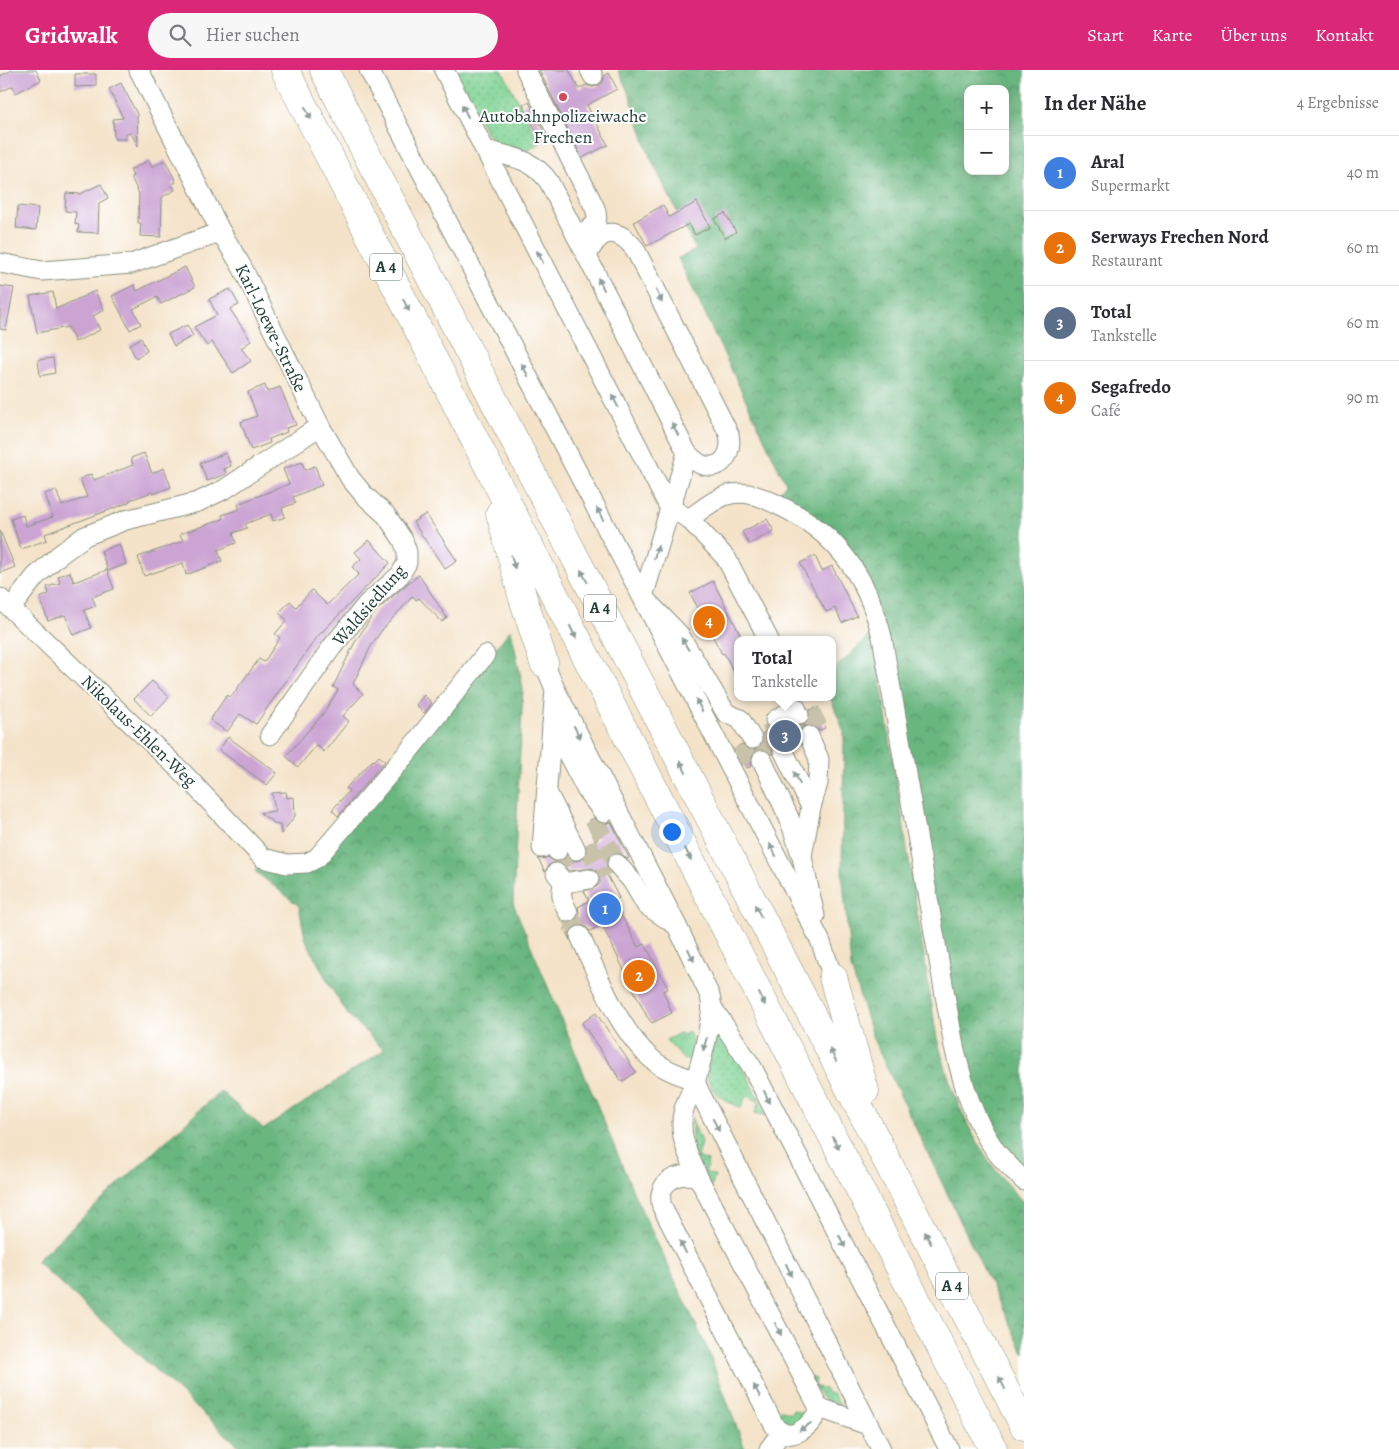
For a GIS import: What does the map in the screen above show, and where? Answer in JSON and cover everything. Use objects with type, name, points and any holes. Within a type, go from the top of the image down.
[{"type":"highway","name":"A 4","points":[[285,70],[993,1449]]},
{"type":"highway","name":"A 4","points":[[324,70],[464,347],[880,1145],[1024,1426]]},
{"type":"highway","points":[[487,464],[522,595],[544,663]]},
{"type":"highway","points":[[833,977],[880,1145]]},
{"type":"street","name":"Karl-Loewe-Straße","points":[[139,70],[221,232],[242,267],[320,426]]},
{"type":"street","points":[[369,70],[820,940]]},
{"type":"street","points":[[444,70],[669,507],[689,519],[726,558],[767,636]]},
{"type":"street","points":[[526,70],[598,216],[599,229],[587,256]]},
{"type":"street","points":[[485,150],[525,161],[543,173],[687,453],[701,464],[717,465],[729,453],[731,444],[729,434],[635,248],[628,240],[599,229],[592,228],[576,235]]},
{"type":"street","points":[[0,263],[42,271],[131,264],[221,232]]},
{"type":"street","name":"Nikolaus-Ehlen-Weg","points":[[320,426],[225,489],[198,502],[126,520],[85,536],[58,556],[6,603],[182,772],[263,858],[287,864],[307,863],[317,858],[408,752],[485,655]]},
{"type":"street","name":"Waldsiedlung","points":[[270,735],[332,647],[366,604],[400,575],[407,563],[407,552],[403,540],[386,515],[364,496],[350,478],[320,426]]},
{"type":"street","points":[[643,597],[687,453]]},
{"type":"street","points":[[717,465],[718,480],[726,495]]},
{"type":"street","points":[[689,519],[726,495],[743,493],[758,496],[795,513],[824,534],[852,563],[867,592],[877,616],[882,637],[954,1046],[966,1094],[978,1121],[996,1151],[1024,1181]]},
{"type":"street","points":[[643,597],[734,688]]},
{"type":"street","points":[[544,663],[555,689],[677,926],[710,996],[712,1007],[709,1030],[695,1081],[684,1104],[682,1126],[685,1146],[698,1177],[820,1408],[868,1425]]},
{"type":"street","points":[[550,850],[543,824],[555,689]]},
{"type":"street","points":[[747,701],[768,722]]},
{"type":"street","points":[[552,724],[588,791],[599,816]]},
{"type":"street","points":[[785,749],[819,759],[818,783],[811,807],[802,857]]},
{"type":"street","points":[[785,749],[783,784],[789,818],[802,857],[820,940],[833,977]]},
{"type":"street","points":[[785,749],[818,783]]},
{"type":"street","points":[[785,749],[811,807]]},
{"type":"street","points":[[547,792],[562,821],[582,847]]},
{"type":"street","points":[[618,866],[632,881],[646,905],[677,926]]},
{"type":"street","points":[[568,912],[562,899],[561,890],[571,879]]},
{"type":"street","points":[[580,936],[617,1014],[633,1038],[653,1060],[668,1071],[695,1081],[881,1449]]},
{"type":"street","points":[[712,1007],[752,1067],[949,1449]]},
{"type":"street","points":[[698,1177],[689,1174],[679,1175],[669,1181],[663,1189],[660,1198],[662,1207],[774,1425],[782,1432],[792,1434],[802,1431],[816,1418],[820,1408]]},
{"type":"street","points":[[769,1449],[782,1432]]},
{"type":"green space","points":[[453,70],[502,70],[540,143],[526,152],[501,147],[487,134]]},
{"type":"green space","points":[[618,70],[1024,70],[1024,1173],[996,1137],[986,1119],[966,1068],[871,581],[853,552],[832,529],[808,511],[777,495],[786,484],[678,258],[696,250],[650,157],[630,96]]},
{"type":"green space","points":[[511,629],[523,688],[513,903],[635,1196],[708,1350],[745,1449],[242,1449],[36,1261],[220,1091],[264,1129],[384,1050],[348,1015],[328,983],[305,938],[299,906],[255,871],[264,859],[315,861],[385,786]]},
{"type":"green space","points":[[873,632],[937,1038],[951,1085],[969,1126],[992,1165],[1024,1203],[1024,1354],[873,1039],[851,968],[842,871],[844,732],[832,701],[836,701],[836,668]]},
{"type":"green space","points":[[689,1032],[693,1050],[689,1060],[684,1060],[666,1040],[680,1033],[683,1035]]},
{"type":"green space","points":[[719,1035],[741,1062],[767,1116],[755,1113],[759,1101],[746,1096],[741,1108],[717,1094],[711,1087],[708,1080],[709,1061],[716,1036]]},
{"type":"green space","points":[[691,1117],[701,1142],[697,1157],[708,1161],[705,1172],[715,1176],[711,1188],[693,1154]]},
{"type":"green space","points":[[806,1376],[816,1379],[814,1386],[834,1395],[841,1407],[824,1400]]},
{"type":"green space","points":[[829,1378],[840,1385],[848,1404],[845,1406]]},
{"type":"green space","points":[[808,1402],[809,1407],[805,1417],[792,1425],[782,1421],[778,1416],[780,1409],[791,1414],[793,1410],[804,1414]]},
{"type":"building","points":[[12,70],[36,70],[41,80],[16,93],[13,86],[0,92],[0,76]]},
{"type":"building","points":[[539,70],[569,70],[579,89],[586,85],[598,86],[603,82],[604,76],[609,73],[617,89],[587,105],[608,145],[582,158]]},
{"type":"building","points":[[75,74],[96,74],[96,86],[75,87]]},
{"type":"building","points":[[121,83],[137,114],[138,147],[131,133],[126,133],[126,139],[114,139],[113,119],[123,118],[109,89]]},
{"type":"building","points":[[529,102],[548,140],[542,143],[523,105]]},
{"type":"building","points":[[149,160],[152,167],[165,160],[176,182],[172,184],[175,190],[162,197],[161,237],[140,236],[141,223],[138,223],[139,194],[131,177],[133,176],[130,170]]},
{"type":"building","points":[[101,184],[108,198],[99,203],[98,233],[78,232],[79,225],[75,224],[76,212],[65,211],[66,193],[80,194]]},
{"type":"building","points":[[697,202],[710,227],[695,235],[689,224],[647,246],[634,222],[663,205],[669,217]]},
{"type":"building","points":[[18,206],[38,208],[36,230],[16,228]]},
{"type":"building","points":[[725,213],[736,232],[725,238],[714,219]]},
{"type":"building","points":[[185,267],[195,287],[161,304],[157,297],[133,309],[141,324],[130,330],[112,296],[134,285],[137,291]]},
{"type":"building","points":[[0,286],[14,288],[6,330],[0,329]]},
{"type":"building","points":[[230,289],[239,305],[230,309],[251,341],[241,348],[251,361],[233,373],[212,342],[207,346],[194,327],[217,315],[209,299]]},
{"type":"building","points":[[95,291],[104,310],[93,316],[100,330],[75,342],[68,327],[37,333],[30,296],[53,292],[56,309]]},
{"type":"building","points":[[187,325],[193,336],[174,346],[168,334]]},
{"type":"building","points":[[141,338],[147,351],[136,358],[129,345]]},
{"type":"building","points":[[53,358],[55,373],[40,376],[38,360]]},
{"type":"building","points":[[265,385],[267,392],[280,387],[296,425],[286,428],[287,432],[269,439],[270,443],[251,450],[241,422],[257,416],[248,392]]},
{"type":"building","points":[[144,453],[152,473],[164,468],[171,487],[130,500],[120,506],[45,534],[47,540],[21,549],[11,519],[23,515],[26,526],[53,517],[45,494],[56,490],[62,506],[87,497],[80,479],[91,474],[94,480],[133,465],[131,458]]},
{"type":"building","points":[[226,453],[231,466],[224,469],[226,474],[207,481],[200,463]]},
{"type":"building","points":[[302,462],[305,470],[315,466],[322,485],[293,497],[296,503],[282,508],[285,517],[273,521],[271,514],[245,524],[247,528],[233,533],[236,543],[218,550],[222,561],[186,575],[183,563],[144,576],[138,557],[183,541],[180,534],[223,519],[222,515],[240,509],[238,504],[289,484],[283,469]]},
{"type":"building","points":[[426,514],[457,561],[445,569],[413,522]]},
{"type":"building","points":[[767,519],[774,531],[749,544],[742,532]]},
{"type":"building","points":[[0,531],[15,567],[0,573]]},
{"type":"building","points":[[369,540],[390,563],[317,637],[256,724],[240,714],[227,732],[210,720],[227,695],[231,697],[259,659],[264,662],[280,638],[275,634],[287,620],[279,613],[290,601],[296,607],[312,590],[327,605],[359,574],[352,567],[361,559],[355,552]]},
{"type":"building","points":[[119,544],[126,564],[108,571],[101,551]]},
{"type":"building","points":[[815,556],[822,571],[832,566],[857,616],[842,623],[835,608],[826,612],[800,563]]},
{"type":"building","points":[[107,570],[114,589],[92,597],[96,606],[84,610],[91,628],[73,635],[65,615],[48,621],[40,598],[49,594],[47,587],[60,583],[58,576],[70,572],[74,582]]},
{"type":"building","points":[[419,575],[447,618],[442,622],[419,598],[416,600],[413,596],[372,644],[353,684],[363,694],[343,716],[349,721],[324,752],[317,745],[298,767],[286,756],[322,715],[338,690],[333,687],[355,642],[375,612]]},
{"type":"building","points":[[713,581],[741,636],[734,636],[734,672],[724,653],[722,654],[690,593]]},
{"type":"building","points":[[152,681],[169,697],[151,716],[134,699]]},
{"type":"building","points":[[424,695],[432,703],[424,713],[416,705]]},
{"type":"building","points":[[815,708],[825,728],[819,731],[811,725],[804,726],[798,734],[799,741],[793,745],[790,741],[784,739],[778,740],[773,744],[772,755],[769,751],[763,749],[757,750],[751,759],[752,766],[747,768],[737,747],[742,744],[747,749],[757,749],[762,744],[762,734],[769,730],[780,730],[792,723],[797,726],[804,725],[810,717],[809,710]]},
{"type":"building","points":[[228,737],[277,773],[267,785],[219,750]]},
{"type":"building","points":[[379,756],[385,761],[338,816],[332,810],[349,791],[346,788]]},
{"type":"building","points":[[286,792],[287,798],[294,797],[295,816],[281,834],[280,825],[277,825],[260,813],[275,811],[272,793]]},
{"type":"building","points":[[594,818],[600,824],[611,822],[629,858],[627,859],[620,853],[610,855],[606,861],[607,869],[605,871],[619,898],[614,901],[638,947],[645,944],[668,989],[663,991],[672,1013],[652,1023],[647,1017],[602,925],[590,931],[582,925],[575,926],[569,934],[570,940],[564,929],[568,927],[567,923],[573,922],[578,918],[578,907],[589,901],[584,891],[596,887],[600,883],[600,878],[598,872],[593,868],[569,871],[557,862],[562,861],[567,856],[570,860],[576,861],[585,857],[586,845],[598,839],[588,821]]},
{"type":"building","points":[[548,857],[555,862],[549,865],[545,872],[538,858]]},
{"type":"building","points":[[596,1013],[636,1072],[622,1082],[582,1023]]},
{"type":"tunnel","points":[[810,710],[820,731]]},
{"type":"tunnel","points":[[788,721],[798,742]]},
{"type":"tunnel","points":[[770,722],[783,750]]},
{"type":"tunnel","points":[[760,735],[771,756]]},
{"type":"tunnel","points":[[741,745],[751,766]]},
{"type":"tunnel","points":[[594,819],[617,864]]},
{"type":"tunnel","points":[[587,844],[604,877]]},
{"type":"tunnel","points":[[557,851],[571,878]]},
{"type":"tunnel","points":[[568,912],[580,936]]},
{"type":"place","name":"Autobahnpolizeiwache Frechen","points":[[563,97]]},
{"type":"place","name":"Segafredo","points":[[709,622]]},
{"type":"place","name":"Total","points":[[785,736]]},
{"type":"place","name":"Aral","points":[[605,909]]},
{"type":"place","name":"Serways Frechen Nord","points":[[639,976]]}]
